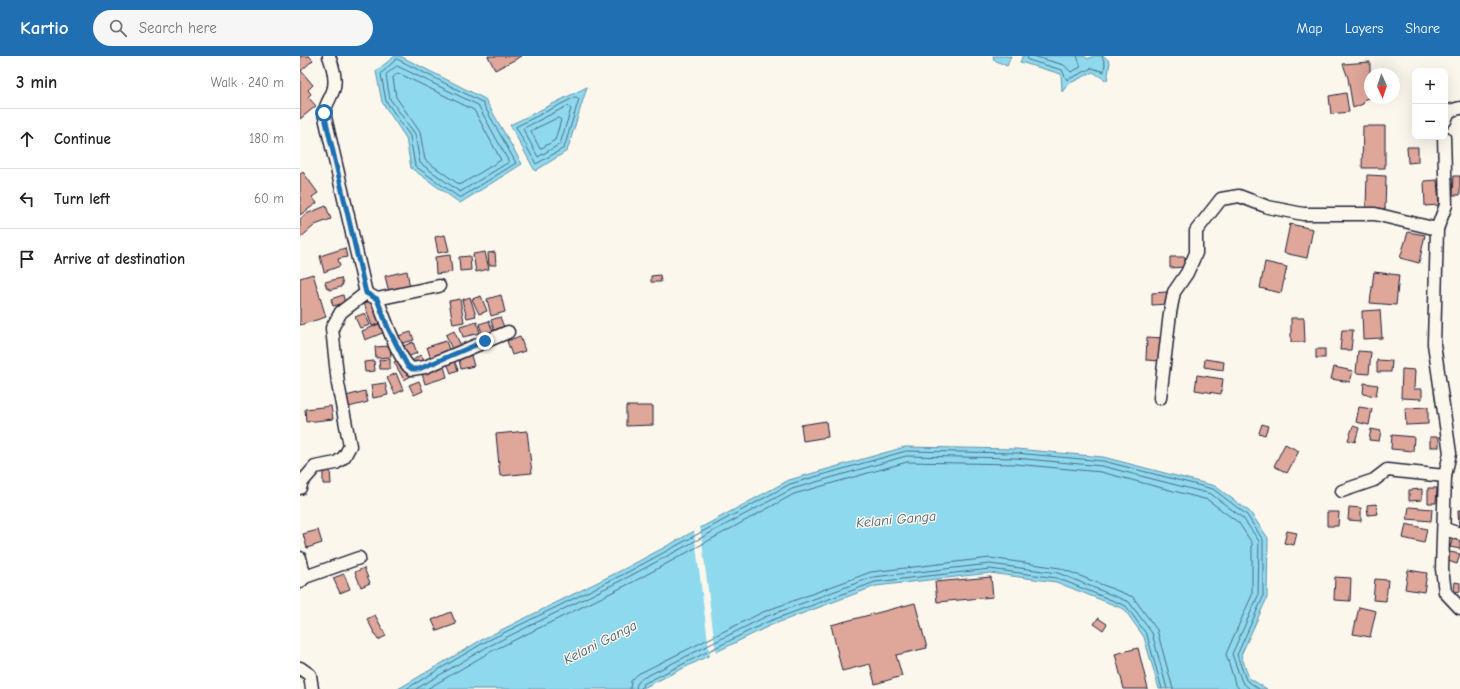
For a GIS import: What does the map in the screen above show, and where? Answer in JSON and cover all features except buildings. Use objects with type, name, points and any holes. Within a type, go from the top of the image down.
[{"type":"street","points":[[330,56],[334,69],[333,91],[326,102],[324,113],[366,293],[377,299],[396,345],[407,365],[412,369],[425,367],[508,332]]},
{"type":"street","points":[[1448,114],[1449,111],[1460,108]]},
{"type":"street","points":[[1444,140],[1446,205],[1437,229],[1434,344],[1455,454],[1445,476],[1445,529],[1442,569],[1445,592],[1460,608]]},
{"type":"street","points":[[1160,398],[1174,292],[1187,273],[1196,253],[1196,231],[1221,199],[1240,196],[1268,207],[1303,214],[1376,214],[1437,229]]},
{"type":"street","points":[[377,299],[438,286]]},
{"type":"street","points":[[300,488],[302,482],[315,467],[336,462],[344,456],[350,446],[338,384],[332,328],[341,312],[366,293]]},
{"type":"street","points":[[1342,491],[1374,480],[1387,470],[1445,476]]},
{"type":"street","points":[[1445,529],[1460,534]]},
{"type":"street","points":[[300,558],[302,579],[359,558]]},
{"type":"street","points":[[300,668],[310,676],[312,689]]},
{"type":"water","points":[[395,56],[400,56],[485,99],[522,164],[460,203],[411,168],[406,138],[382,102],[376,71]]},
{"type":"water","points":[[993,56],[1011,56],[1007,66],[994,60]]},
{"type":"water","points":[[1023,56],[1084,56],[1088,59],[1093,56],[1104,56],[1110,62],[1107,81],[1093,72],[1068,84],[1062,92],[1061,74],[1020,62]]},
{"type":"water","points":[[587,87],[567,151],[535,171],[510,125]]},
{"type":"water","name":"Kelani Ganga","points":[[905,447],[1016,449],[1103,457],[1215,486],[1250,512],[1268,538],[1267,598],[1241,655],[1249,678],[1267,689],[1159,689],[1144,637],[1124,609],[1056,582],[990,573],[876,586],[769,626],[641,689],[398,689],[483,639],[626,568],[789,480]]},
{"type":"pier","points":[[700,526],[716,654],[710,657],[694,530]]},
{"type":"route","points":[[324,113],[366,293],[377,299],[384,314],[388,328],[407,365],[412,369],[419,369],[485,341]]}]
